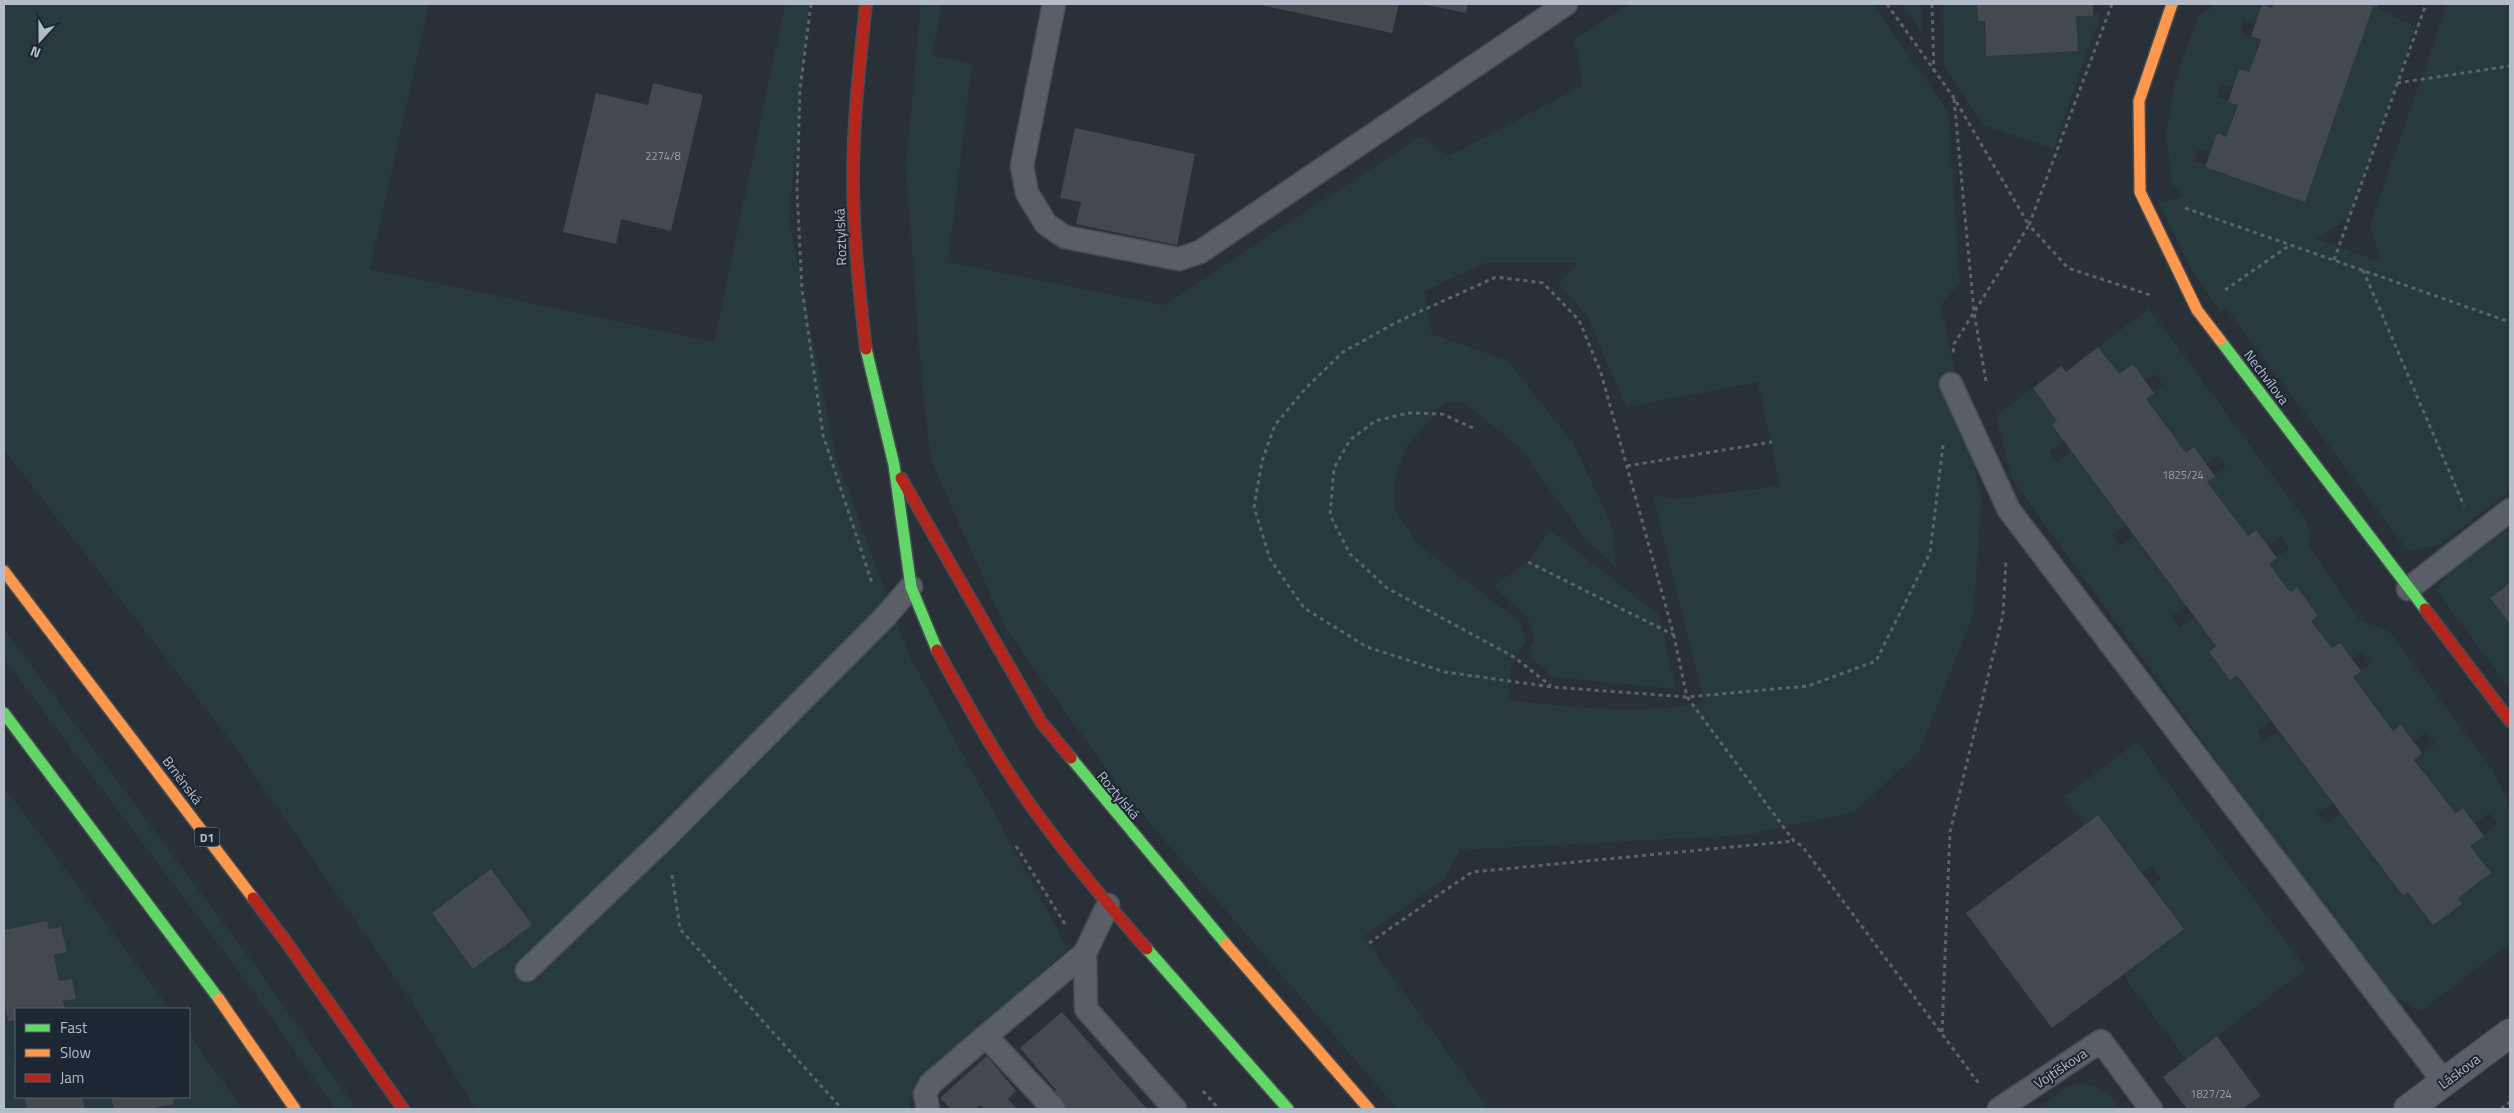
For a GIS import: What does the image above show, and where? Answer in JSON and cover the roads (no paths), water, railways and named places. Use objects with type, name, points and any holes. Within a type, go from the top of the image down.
[{"type":"main road","name":"Roztylská","points":[[866,4],[855,119],[853,178],[856,267],[867,360],[894,465],[910,587],[936,648],[978,724],[1033,809],[1108,905],[1288,1109]]},
{"type":"main road","name":"Nechvílova","points":[[2172,4],[2139,102],[2140,192],[2197,310],[2510,721]]},
{"type":"main road","name":"Roztylská","points":[[894,465],[1041,722],[1206,922],[1369,1109]]},
{"type":"main road","name":"Brněnská","points":[[4,571],[287,943],[403,1109]]},
{"type":"main road","points":[[4,713],[202,975],[295,1109]]},
{"type":"street","name":"Láskova","points":[[2408,1109],[2510,1033]]},
{"type":"lane","points":[[1054,4],[1022,166],[1027,193],[1046,224],[1064,237],[1179,258],[1200,252],[1566,4]]},
{"type":"lane","points":[[1951,384],[2009,510],[2444,1082]]},
{"type":"lane","points":[[2408,589],[2510,510]]},
{"type":"lane","points":[[527,970],[666,837],[884,618],[910,587]]},
{"type":"lane","points":[[928,1109],[925,1094],[930,1084],[1085,953],[1108,905]]},
{"type":"lane","points":[[1085,953],[1086,1009],[1175,1109]]},
{"type":"lane","points":[[986,1036],[1054,1109]]},
{"type":"lane","name":"Vojtíškova","points":[[1999,1109],[2101,1041],[2151,1109]]}]
